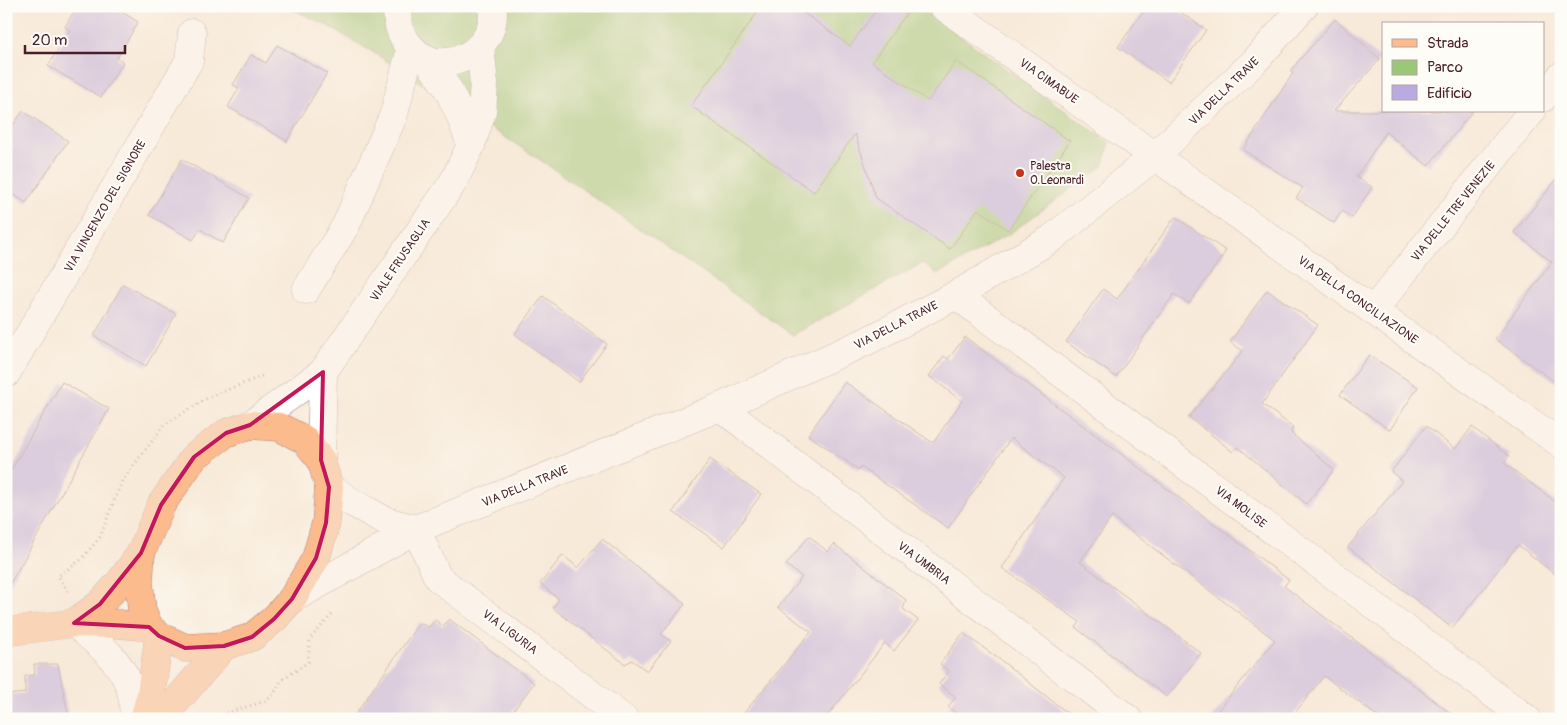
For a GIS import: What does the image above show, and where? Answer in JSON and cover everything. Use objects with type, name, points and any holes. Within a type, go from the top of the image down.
[{"type":"main road","name":"VIA DELLA TRAVE","points":[[6,632],[74,623],[119,624],[154,632],[185,648],[224,646],[252,637],[274,619],[292,599],[316,558],[326,523],[328,487],[321,460],[305,440],[279,427],[250,424],[226,433],[194,457],[161,505],[141,553],[119,583],[100,604],[74,623]]},
{"type":"main road","name":"VIA DELLA TRAVE","points":[[141,553],[139,582],[142,610],[154,632]]},
{"type":"main road","points":[[144,719],[151,694],[154,632]]},
{"type":"main road","points":[[161,719],[224,646]]},
{"type":"street","points":[[419,54],[446,62],[464,58],[480,47],[490,32],[493,14],[492,6]]},
{"type":"street","name":"VIA CIMABUE","points":[[943,6],[1155,156]]},
{"type":"street","name":"VIA DELLA TRAVE","points":[[292,599],[416,529],[720,407],[867,341],[956,295],[1051,239],[1155,156],[1254,62],[1304,6]]},
{"type":"street","points":[[395,9],[401,33],[448,89],[462,117],[471,145]]},
{"type":"street","name":"VIA VINCENZO DEL SIGNORE","points":[[6,374],[189,61],[192,33]]},
{"type":"street","name":"VIALE FRUSAGLIA","points":[[250,424],[323,372],[454,181],[471,145],[482,110],[484,84],[480,47]]},
{"type":"street","points":[[306,290],[346,225],[419,54]]},
{"type":"street","points":[[1544,97],[1561,76]]},
{"type":"street","name":"VIA DELLE TRE VENEZIE","points":[[1373,311],[1531,112]]},
{"type":"street","name":"VIA DELLA CONCILIAZIONE","points":[[1155,156],[1561,444]]},
{"type":"street","name":"VIA MOLISE","points":[[956,295],[1527,719]]},
{"type":"street","points":[[321,460],[323,372]]},
{"type":"street","name":"VIA UMBRIA","points":[[720,407],[1128,719]]},
{"type":"street","points":[[328,487],[386,521],[416,529]]},
{"type":"street","name":"VIA LIGURIA","points":[[416,529],[438,578],[624,719]]},
{"type":"street","points":[[74,623],[104,649],[121,668],[131,692],[134,719]]},
{"type":"path","points":[[207,719],[266,701],[274,694],[281,681],[308,662],[310,639],[337,609]]},
{"type":"highlighted area","points":[[323,372],[321,460],[329,487],[326,523],[316,558],[292,599],[274,619],[252,637],[224,646],[185,648],[159,636],[149,627],[74,623],[100,604],[141,553],[161,505],[194,457],[226,433],[250,425]]},
{"type":"green space","points":[[286,6],[918,6],[1110,143],[1103,166],[1009,234],[938,274],[922,263],[793,335],[536,157],[371,51],[326,25]]},
{"type":"building","points":[[77,6],[112,6],[138,22],[117,58],[123,62],[101,97],[48,66],[70,30],[65,27]]},
{"type":"building","points":[[762,6],[794,6],[850,46],[879,6],[912,6],[872,62],[928,101],[956,61],[1070,141],[1008,230],[978,209],[950,249],[876,198],[855,134],[814,192],[691,106]]},
{"type":"building","points":[[1147,6],[1172,6],[1206,30],[1169,82],[1118,47]]},
{"type":"building","points":[[1335,19],[1380,59],[1334,111],[1472,112],[1428,166],[1386,132],[1356,177],[1372,187],[1352,218],[1342,211],[1334,223],[1296,198],[1303,188],[1243,150],[1293,73],[1290,71]]},
{"type":"building","points":[[277,45],[327,73],[287,141],[228,107],[239,88],[233,85],[251,55],[266,63]]},
{"type":"building","points":[[23,111],[68,141],[26,203],[6,189],[6,135]]},
{"type":"building","points":[[182,159],[249,198],[223,243],[200,229],[193,240],[149,215]]},
{"type":"building","points":[[1561,174],[1561,386],[1495,339],[1552,262],[1514,232]]},
{"type":"building","points":[[1175,217],[1226,251],[1189,304],[1174,294],[1116,377],[1066,342],[1103,289],[1117,299]]},
{"type":"building","points":[[123,284],[176,314],[146,366],[94,336]]},
{"type":"building","points":[[1267,290],[1318,325],[1262,404],[1293,427],[1291,433],[1334,470],[1306,504],[1238,447],[1233,452],[1189,417],[1243,351],[1230,342]]},
{"type":"building","points":[[543,296],[607,344],[579,382],[515,334]]},
{"type":"building","points":[[965,337],[1289,580],[1284,586],[1458,719],[1381,719],[1324,676],[1290,719],[1211,719],[1275,640],[1112,517],[1080,562],[1201,653],[1167,697],[1076,628],[1080,622],[1002,568],[1064,478],[1011,438],[948,528],[861,467],[859,470],[808,435],[845,382],[933,443],[962,401],[929,376],[944,356],[948,359]]},
{"type":"building","points":[[1369,355],[1418,387],[1390,430],[1340,395]]},
{"type":"building","points":[[62,382],[109,409],[6,591],[6,479]]},
{"type":"building","points":[[1426,426],[1455,449],[1472,427],[1509,456],[1504,463],[1561,506],[1561,579],[1518,545],[1452,628],[1348,547],[1402,481],[1391,472]]},
{"type":"building","points":[[710,459],[761,494],[724,547],[673,512]]},
{"type":"building","points":[[809,536],[828,552],[834,544],[906,600],[903,609],[918,620],[894,651],[885,643],[825,719],[739,719],[811,632],[778,607],[802,577],[786,565]]},
{"type":"building","points":[[602,539],[685,604],[661,634],[671,641],[647,671],[632,660],[625,664],[553,608],[559,599],[540,584],[563,555],[578,568]]},
{"type":"building","points":[[449,619],[534,683],[507,719],[352,719],[419,623],[429,627],[435,620],[443,626]]},
{"type":"building","points":[[963,633],[1075,719],[964,719],[948,707],[956,697],[939,684],[949,671],[940,664]]},
{"type":"building","points":[[34,664],[58,664],[69,719],[6,719],[6,695],[25,693],[25,676],[35,675]]},
{"type":"place","name":"Palestra O.Leonardi","points":[[1020,173]]}]
